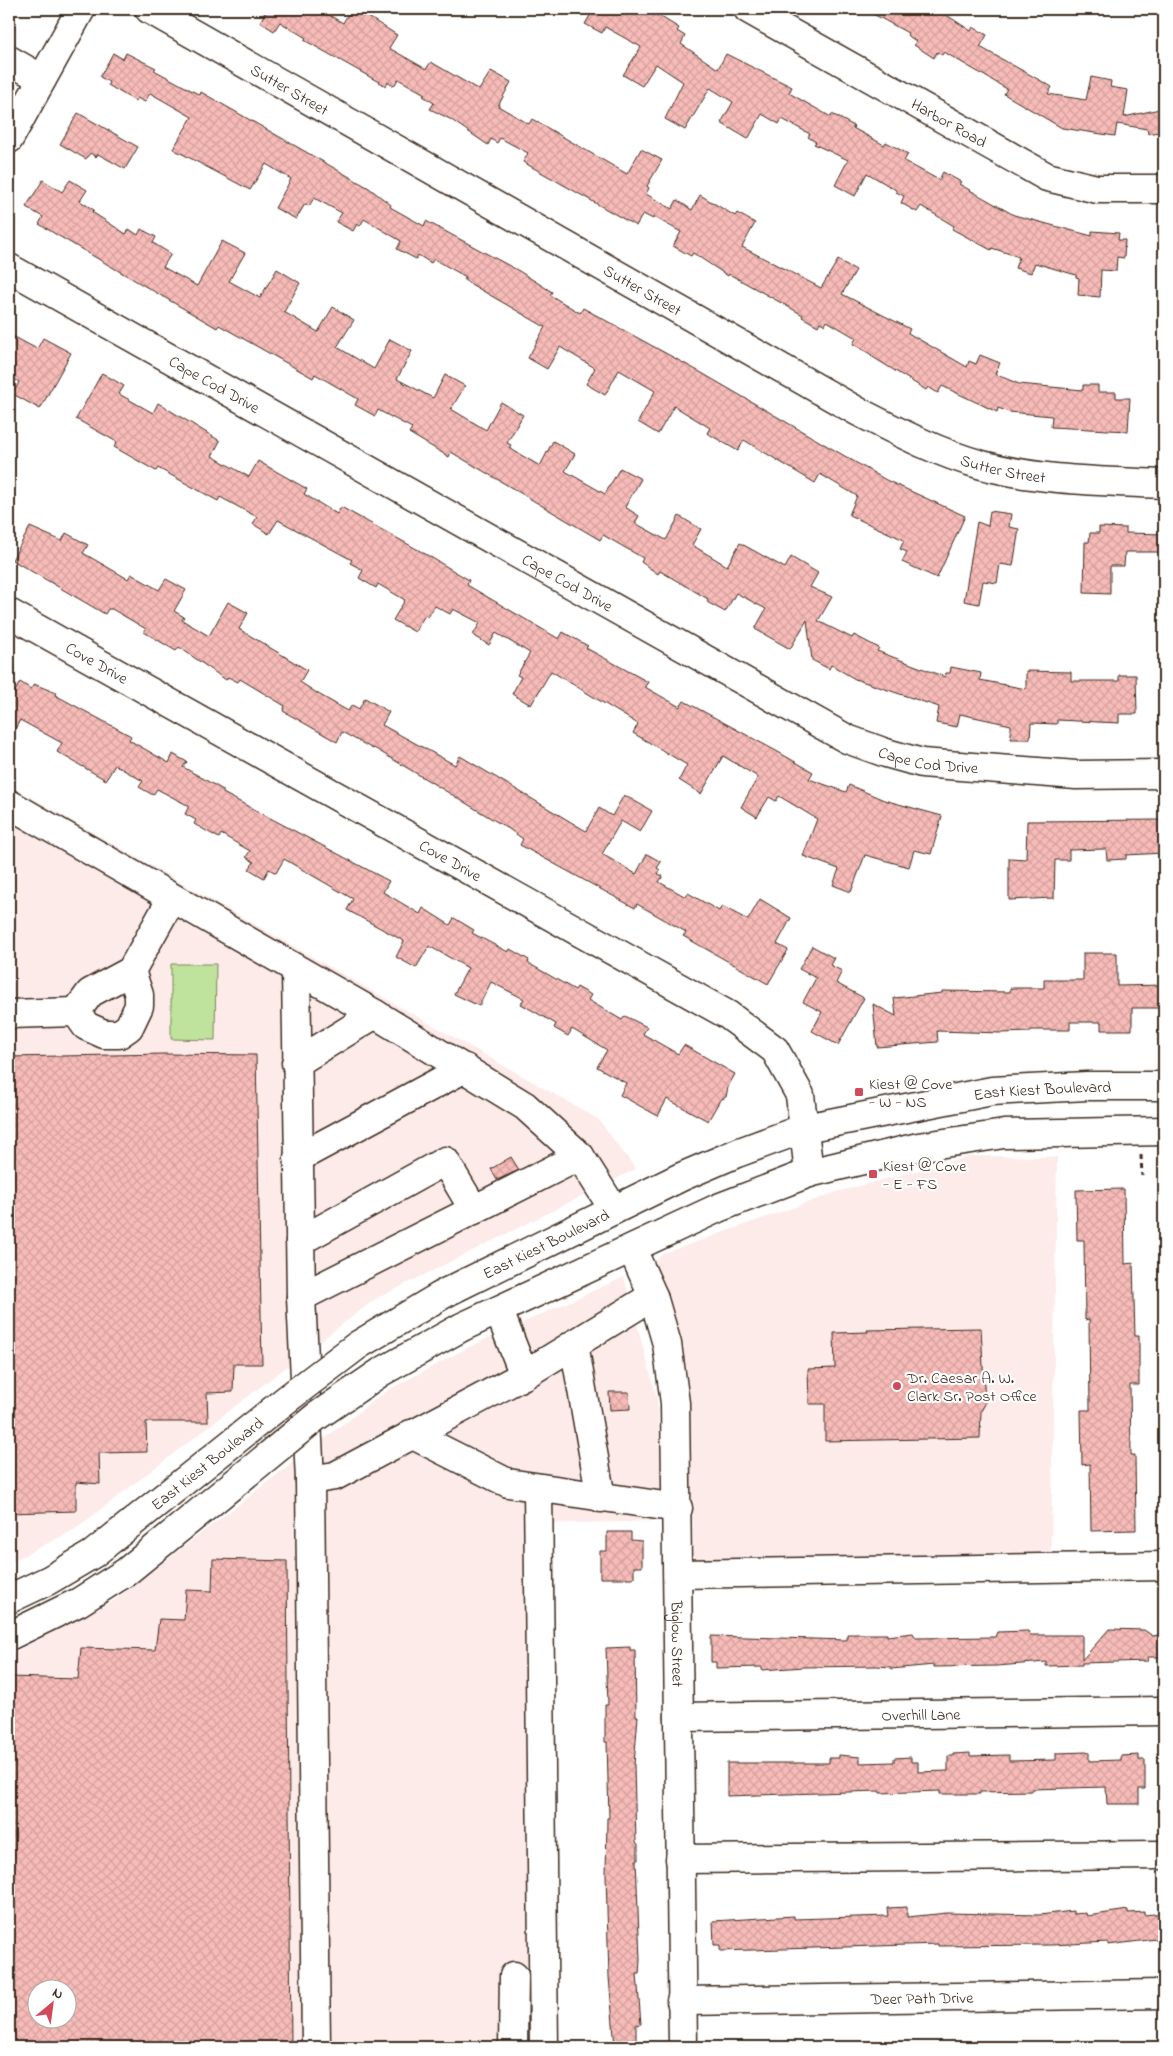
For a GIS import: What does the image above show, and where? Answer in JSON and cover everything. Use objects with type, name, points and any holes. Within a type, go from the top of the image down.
[{"type":"street","points":[[9,139],[81,9]]},
{"type":"street","name":"Sutter Street","points":[[149,9],[848,406],[922,444],[983,465],[1059,479],[1164,484]]},
{"type":"street","name":"Harbor Road","points":[[748,9],[1047,177],[1098,189],[1164,189]]},
{"type":"street","points":[[9,60],[42,79]]},
{"type":"street","name":"Cape Cod Drive","points":[[9,268],[847,739],[922,763],[1076,775],[1164,774]]},
{"type":"street","name":"Cove Drive","points":[[9,613],[728,1015],[775,1050],[800,1094],[809,1173]]},
{"type":"street","name":"Biglow Street","points":[[9,804],[375,1014],[525,1106],[580,1156],[614,1210],[653,1296],[667,1344],[675,1403],[678,1508],[681,2001],[683,2047]]},
{"type":"street","points":[[76,1012],[90,993],[131,971],[172,898]]},
{"type":"street","points":[[296,970],[301,1297],[310,1480],[316,2047]]},
{"type":"street","points":[[76,1012],[86,1026],[104,1034],[119,1034],[129,1027],[138,1006],[138,995],[131,971]]},
{"type":"street","points":[[9,1014],[76,1012]]},
{"type":"street","points":[[296,1063],[375,1014]]},
{"type":"street","points":[[298,1158],[465,1068]]},
{"type":"street","name":"East Kiest Boulevard","points":[[9,1599],[49,1580],[93,1554],[287,1399],[358,1346],[447,1292],[681,1177],[737,1153],[805,1128],[992,1091],[1087,1086],[1164,1086]]},
{"type":"street","name":"East Kiest Boulevard","points":[[9,1636],[80,1602],[126,1572],[317,1416],[381,1372],[462,1326],[499,1311],[718,1208],[809,1173],[918,1147],[1004,1134],[1164,1131]]},
{"type":"street","points":[[301,1297],[580,1156]]},
{"type":"street","points":[[300,1241],[445,1161],[474,1210]]},
{"type":"street","points":[[310,1480],[336,1476],[411,1434],[524,1375],[653,1296]]},
{"type":"street","points":[[499,1311],[524,1375]]},
{"type":"street","points":[[574,1344],[601,1498]]},
{"type":"street","points":[[411,1434],[508,1483],[678,1508]]},
{"type":"street","points":[[538,1488],[544,2047]]},
{"type":"street","points":[[678,1574],[1164,1566]]},
{"type":"street","name":"Overhill Lane","points":[[679,1717],[1164,1711]]},
{"type":"street","points":[[680,1859],[1164,1854]]},
{"type":"street","points":[[512,2047],[514,1976]]},
{"type":"street","name":"Deer Path Drive","points":[[681,2001],[1164,1994]]},
{"type":"path","points":[[1141,1154],[1142,1176]]},
{"type":"shaded area","points":[[9,785],[598,1119],[636,1169],[374,1300],[74,1530],[9,1563]]},
{"type":"shaded area","points":[[971,1156],[1057,1157],[1051,1553],[694,1563],[687,1376],[655,1262],[662,1254],[840,1191]]},
{"type":"shaded area","points":[[624,1277],[657,1398],[664,1521],[534,1524],[538,2047],[9,2047],[9,1655],[113,1601],[385,1392],[469,1347]]},
{"type":"green space","points":[[171,964],[216,964],[215,1040],[171,1039]]},
{"type":"building","points":[[257,9],[318,9],[343,23],[351,9],[362,9],[372,15],[370,18],[397,35],[389,48],[426,69],[431,62],[479,90],[491,71],[511,82],[498,106],[529,124],[532,119],[627,174],[641,149],[662,160],[647,186],[649,188],[646,194],[672,209],[677,200],[692,210],[700,195],[735,216],[737,213],[755,223],[742,247],[821,288],[838,260],[856,270],[842,294],[910,329],[908,333],[967,367],[969,361],[976,364],[980,355],[1000,363],[995,374],[1019,384],[1083,390],[1083,385],[1098,385],[1098,392],[1116,392],[1116,398],[1130,398],[1128,431],[1051,427],[1052,416],[1009,412],[998,408],[997,412],[942,386],[938,393],[928,387],[926,390],[853,344],[856,338],[827,321],[825,325],[820,322],[818,326],[802,317],[803,315],[729,274],[728,276],[693,253],[691,256],[673,246],[681,232],[654,217],[653,219],[643,214],[636,226],[523,162],[528,153],[500,138],[497,143],[491,139],[488,145],[450,119],[430,109],[434,103],[423,96],[425,94],[398,79],[394,86],[388,82],[386,86],[304,40],[306,38],[280,22],[274,31],[260,22],[265,13]]},
{"type":"building","points":[[594,9],[648,9],[679,28],[677,31],[685,36],[681,44],[718,69],[726,54],[792,87],[789,93],[831,117],[832,114],[884,145],[886,142],[908,154],[904,161],[939,180],[943,172],[961,182],[959,184],[1014,215],[1092,236],[1092,231],[1119,233],[1118,240],[1125,240],[1124,258],[1117,257],[1116,271],[1101,270],[1100,297],[1078,295],[1079,278],[1076,275],[1035,263],[1031,273],[1015,268],[1019,257],[992,248],[991,250],[952,229],[954,226],[921,206],[917,212],[901,203],[904,196],[867,173],[855,196],[835,185],[848,160],[814,144],[816,142],[808,137],[810,134],[782,119],[779,124],[762,114],[748,139],[721,123],[733,102],[710,88],[685,130],[665,119],[683,82],[656,64],[642,86],[623,75],[641,47],[605,27],[602,33],[585,24]]},
{"type":"building","points":[[864,9],[948,9],[945,14],[971,31],[973,27],[987,35],[980,47],[1052,87],[1048,94],[1086,100],[1091,77],[1111,81],[1110,87],[1128,90],[1124,117],[1164,108],[1164,131],[1148,134],[1147,129],[1117,124],[1115,136],[1062,128],[1004,94],[1007,89],[944,52],[942,55],[937,52],[934,58],[914,45],[916,41],[907,35],[908,33]]},
{"type":"building","points":[[113,53],[123,59],[126,53],[156,68],[154,70],[200,95],[201,92],[369,188],[391,205],[390,207],[424,226],[426,221],[519,271],[552,292],[550,295],[580,313],[583,308],[700,372],[886,480],[965,516],[937,578],[902,562],[907,552],[900,549],[904,540],[849,515],[857,496],[820,474],[815,483],[744,440],[738,451],[707,433],[710,428],[674,406],[658,434],[638,422],[655,391],[619,370],[605,395],[586,384],[595,368],[560,347],[547,369],[528,358],[545,327],[464,280],[466,277],[434,259],[431,263],[418,255],[416,259],[397,249],[401,241],[364,219],[360,226],[357,224],[353,231],[336,222],[342,213],[314,198],[309,206],[305,204],[296,219],[275,208],[291,179],[266,164],[250,190],[173,149],[192,117],[150,93],[145,102],[137,98],[135,101],[108,85],[109,82],[100,77]]},
{"type":"building","points":[[78,113],[138,147],[125,169],[98,154],[96,157],[90,153],[86,159],[60,144]]},
{"type":"building","points":[[43,180],[62,192],[70,180],[87,190],[80,201],[94,210],[92,212],[126,234],[129,229],[138,235],[141,229],[156,237],[153,243],[171,254],[163,267],[197,286],[222,241],[245,253],[229,281],[260,298],[277,269],[300,283],[284,312],[318,332],[333,307],[354,320],[337,347],[374,369],[390,339],[412,351],[397,379],[433,398],[445,375],[465,386],[451,409],[486,430],[501,402],[523,415],[507,443],[511,445],[509,448],[540,466],[553,441],[575,454],[565,471],[605,494],[620,468],[641,479],[625,507],[639,516],[635,523],[666,540],[679,516],[701,529],[692,545],[727,566],[740,543],[785,568],[791,557],[818,573],[810,587],[832,597],[818,621],[852,638],[854,635],[879,648],[877,651],[945,677],[946,673],[950,673],[951,667],[981,673],[980,680],[1026,689],[1026,671],[1071,672],[1071,681],[1119,681],[1119,675],[1136,675],[1137,714],[1119,714],[1119,723],[1057,720],[1057,724],[1031,723],[1030,739],[1011,739],[1011,725],[960,714],[957,727],[936,723],[939,707],[855,679],[831,665],[829,669],[812,660],[807,620],[790,649],[755,629],[766,609],[736,593],[725,612],[707,602],[708,599],[660,571],[658,574],[641,562],[643,558],[603,535],[600,540],[451,452],[449,457],[409,433],[412,428],[378,410],[375,416],[355,405],[358,399],[315,374],[313,378],[219,325],[217,328],[57,235],[39,224],[43,217],[26,207]]},
{"type":"building","points":[[9,334],[37,349],[43,338],[71,353],[40,409],[13,394],[19,382],[9,376]]},
{"type":"building","points":[[102,373],[124,386],[119,394],[153,413],[158,403],[220,441],[212,456],[249,477],[258,461],[307,489],[304,494],[337,514],[341,507],[422,552],[469,580],[467,585],[559,639],[563,632],[588,646],[586,648],[648,682],[645,687],[680,707],[684,701],[813,772],[809,779],[846,792],[849,785],[884,800],[942,816],[931,854],[914,850],[909,867],[865,855],[851,892],[833,885],[839,869],[803,856],[817,819],[779,796],[776,801],[769,797],[757,817],[741,807],[758,777],[723,756],[701,794],[679,780],[687,765],[633,733],[638,724],[551,671],[531,705],[512,694],[521,677],[517,675],[530,653],[496,633],[489,645],[473,635],[480,623],[453,609],[450,614],[435,606],[428,617],[425,615],[415,632],[393,620],[405,600],[378,584],[376,588],[359,578],[363,570],[350,563],[352,560],[278,520],[269,534],[253,524],[257,517],[220,497],[218,501],[158,468],[156,471],[114,447],[117,442],[76,419]]},
{"type":"building","points":[[990,511],[1011,514],[1009,527],[1019,529],[1013,566],[1000,564],[997,583],[983,581],[979,604],[964,601],[977,522],[988,526]]},
{"type":"building","points":[[30,527],[62,541],[66,533],[88,545],[83,553],[128,579],[131,574],[159,590],[166,579],[186,590],[174,611],[184,617],[182,620],[209,636],[228,602],[248,613],[239,629],[307,670],[300,682],[320,695],[348,711],[352,705],[359,709],[365,698],[389,712],[382,725],[455,765],[460,756],[586,831],[599,808],[612,816],[624,795],[652,811],[640,832],[621,821],[602,854],[636,874],[647,854],[661,862],[657,868],[660,870],[658,874],[663,876],[659,882],[686,897],[688,893],[719,911],[722,906],[748,920],[760,899],[791,918],[777,944],[788,950],[768,984],[683,936],[686,932],[637,904],[635,908],[520,845],[523,839],[509,829],[374,748],[342,732],[337,742],[283,711],[285,706],[240,679],[238,682],[228,677],[226,680],[179,647],[176,651],[144,632],[146,629],[112,609],[108,609],[105,614],[12,560]]},
{"type":"building","points":[[1099,527],[1126,528],[1126,533],[1164,534],[1164,552],[1125,552],[1124,566],[1110,566],[1110,594],[1084,593],[1085,542],[1089,542],[1090,533],[1099,533]]},
{"type":"building","points":[[20,682],[31,689],[34,684],[56,693],[55,695],[131,736],[129,740],[169,763],[173,754],[187,762],[183,767],[223,790],[223,793],[389,881],[383,892],[420,914],[423,908],[450,925],[454,918],[474,930],[472,933],[508,952],[510,949],[529,960],[528,963],[575,990],[577,987],[591,995],[588,1000],[622,1020],[625,1016],[647,1027],[643,1034],[678,1054],[684,1045],[735,1074],[728,1087],[726,1097],[720,1100],[708,1121],[667,1099],[658,1116],[620,1095],[626,1083],[597,1067],[607,1050],[572,1029],[568,1036],[554,1028],[556,1024],[521,1004],[524,999],[491,982],[479,1006],[454,994],[468,968],[429,946],[416,968],[396,957],[404,941],[347,910],[353,899],[284,859],[276,873],[269,869],[264,878],[249,869],[254,862],[246,857],[250,851],[221,834],[219,838],[194,824],[196,820],[185,814],[189,806],[157,789],[153,795],[139,787],[143,781],[115,765],[106,780],[57,752],[62,743],[20,720],[9,740],[9,702]]},
{"type":"building","points":[[1164,820],[1164,853],[1126,855],[1126,859],[1107,860],[1106,849],[1069,850],[1069,860],[1055,860],[1054,898],[1009,900],[1009,858],[1026,859],[1027,821]]},
{"type":"building","points":[[812,946],[834,958],[830,965],[842,971],[836,983],[864,998],[838,1045],[812,1031],[822,1012],[803,1002],[816,978],[799,969]]},
{"type":"building","points":[[1083,953],[1117,953],[1117,986],[1164,985],[1164,1008],[1132,1008],[1132,1030],[1101,1030],[1101,1022],[1070,1022],[1070,1030],[1031,1030],[1031,1032],[1001,1033],[937,1031],[938,1042],[877,1047],[873,1004],[896,1016],[894,998],[942,993],[942,991],[1010,992],[1010,988],[1044,988],[1044,980],[1083,980]]},
{"type":"building","points":[[164,1054],[256,1055],[262,1364],[234,1364],[233,1392],[207,1393],[208,1422],[146,1422],[147,1452],[99,1453],[100,1484],[76,1482],[76,1511],[10,1513],[9,1057]]},
{"type":"building","points":[[511,1157],[519,1170],[497,1180],[491,1169]]},
{"type":"building","points":[[1124,1189],[1125,1264],[1133,1263],[1135,1336],[1139,1336],[1139,1385],[1130,1385],[1131,1455],[1135,1455],[1136,1530],[1091,1531],[1090,1464],[1082,1465],[1081,1410],[1090,1410],[1089,1319],[1085,1320],[1084,1240],[1077,1240],[1076,1190]]},
{"type":"building","name":"Dr. Caesar A. W. Clark Sr. Post Office","points":[[981,1328],[985,1404],[981,1411],[980,1438],[825,1441],[825,1404],[809,1404],[808,1369],[835,1368],[834,1333],[868,1332],[867,1330]]},
{"type":"building","points":[[609,1392],[629,1392],[630,1409],[610,1410]]},
{"type":"building","points":[[607,1532],[631,1532],[631,1540],[642,1541],[642,1567],[634,1567],[634,1578],[600,1578],[600,1551],[607,1551]]},
{"type":"building","points":[[213,1559],[287,1561],[291,2047],[9,2047],[9,1677],[78,1679],[81,1648],[155,1650],[159,1619],[184,1620],[186,1590],[212,1591]]},
{"type":"building","points":[[1109,1629],[1144,1630],[1153,1636],[1164,1634],[1164,1657],[1147,1657],[1148,1661],[1082,1663],[1082,1665],[1046,1666],[1046,1662],[997,1666],[934,1667],[934,1665],[891,1669],[891,1667],[877,1666],[804,1667],[762,1670],[762,1667],[716,1668],[716,1662],[711,1662],[711,1636],[847,1640],[847,1634],[887,1634],[887,1636],[913,1633],[916,1638],[995,1637],[997,1632],[1028,1631],[1030,1635],[1082,1635],[1082,1660]]},
{"type":"building","points":[[630,1647],[630,1650],[635,1650],[636,1716],[638,1716],[634,1765],[636,1842],[638,1844],[638,1860],[636,1860],[640,1960],[639,1974],[637,1974],[641,2024],[636,2025],[636,2047],[615,2047],[609,1977],[606,1875],[607,1818],[609,1818],[607,1742],[605,1742],[605,1705],[608,1705],[606,1648]]},
{"type":"building","points":[[970,1753],[970,1756],[1009,1755],[1009,1761],[1056,1760],[1056,1753],[1089,1753],[1089,1761],[1121,1760],[1121,1756],[1139,1755],[1139,1760],[1145,1760],[1145,1789],[1139,1789],[1139,1804],[1107,1804],[1106,1787],[1032,1789],[1032,1791],[980,1792],[980,1794],[940,1794],[940,1791],[880,1793],[879,1791],[727,1796],[727,1763],[829,1763],[829,1758],[839,1758],[839,1755],[860,1757],[860,1763],[894,1762],[894,1758],[911,1757],[911,1762],[918,1762],[918,1772],[948,1771],[948,1756],[953,1756],[953,1754]]},
{"type":"building","points":[[907,1907],[907,1917],[947,1913],[1039,1915],[1073,1911],[1073,1914],[1086,1913],[1087,1916],[1128,1910],[1128,1913],[1144,1912],[1144,1915],[1164,1913],[1164,1938],[1108,1945],[1108,1942],[1052,1945],[938,1946],[938,1944],[720,1951],[720,1945],[714,1945],[713,1921],[794,1916],[794,1919],[888,1916],[887,1908]]},
{"type":"place","name":"Kiest @ Cove - W - NS","points":[[859,1092]]},
{"type":"place","name":"Kiest @ Cove - E - FS","points":[[873,1174]]},
{"type":"place","name":"Dr. Caesar A. W. Clark Sr. Post Office","points":[[897,1386]]}]
